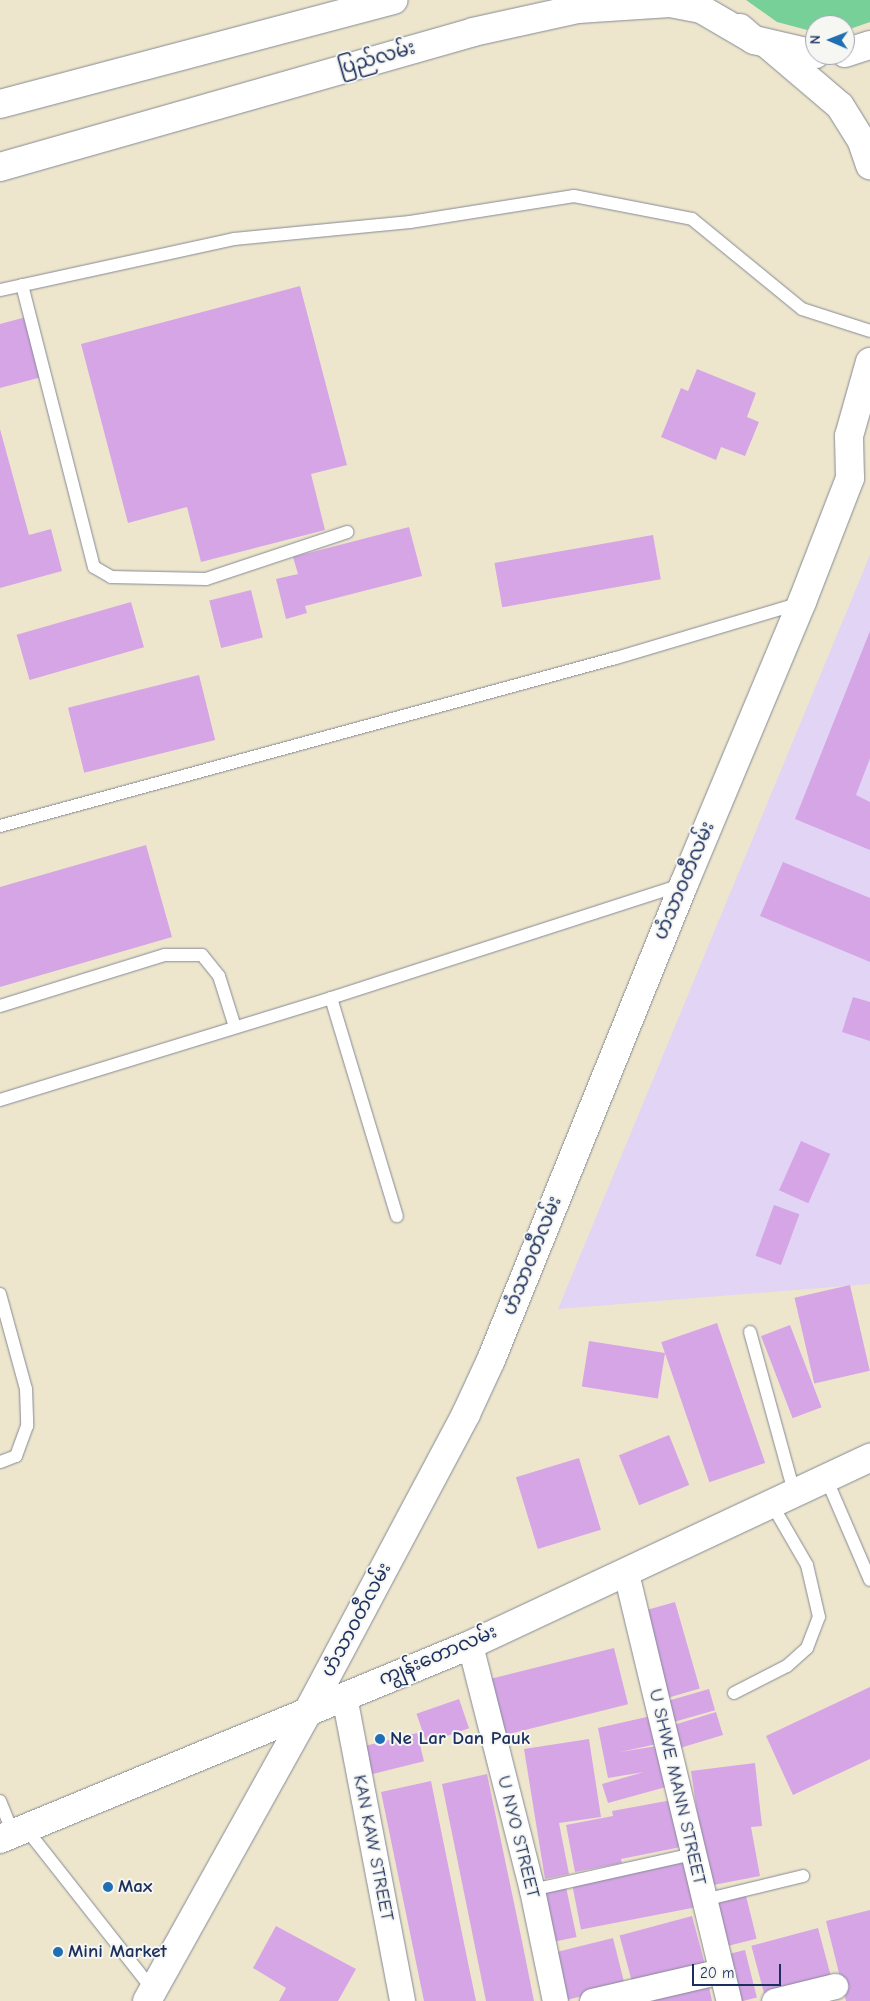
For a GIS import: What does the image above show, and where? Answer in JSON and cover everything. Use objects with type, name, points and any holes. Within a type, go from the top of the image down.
[{"type":"main road","points":[[0,104],[394,0]]},
{"type":"main road","points":[[712,0],[760,42],[840,106],[861,139],[870,165]]},
{"type":"main road","name":"ပြည်လမ်း","points":[[0,167],[473,32],[578,9],[670,3],[701,9],[760,42]]},
{"type":"main road","points":[[760,42],[805,52]]},
{"type":"main road","points":[[855,49],[870,45]]},
{"type":"main road","points":[[860,472],[849,436],[870,362]]},
{"type":"main road","name":"ဟံသာဝတီလမ်း","points":[[150,1996],[306,1715],[466,1414],[684,884],[802,602],[860,472]]},
{"type":"main road","name":"ကျွန်းတောလမ်း","points":[[13,1835],[306,1715],[344,1696],[470,1645],[626,1573],[783,1497],[870,1458]]},
{"type":"street","name":"U SHWE MANN STREET","points":[[626,1573],[729,2001]]},
{"type":"street","name":"U NYO STREET","points":[[470,1645],[532,1890],[555,2001]]},
{"type":"street","name":"KAN KAW STREET","points":[[344,1696],[402,2001]]},
{"type":"street","points":[[592,2001],[721,1971]]},
{"type":"street","points":[[774,2001],[836,1986]]},
{"type":"lane","points":[[0,290],[234,239],[410,222],[574,196],[692,219],[802,309],[870,331]]},
{"type":"lane","points":[[22,285],[94,567],[111,577],[206,579],[347,532]]},
{"type":"lane","points":[[0,826],[616,658],[802,602]]},
{"type":"lane","points":[[0,1100],[331,998],[684,884]]},
{"type":"lane","points":[[0,1006],[165,955],[202,955],[219,976],[235,1027]]},
{"type":"lane","points":[[331,998],[397,1216]]},
{"type":"lane","points":[[0,1294],[26,1388],[27,1426],[16,1456],[0,1462]]},
{"type":"lane","points":[[734,1693],[787,1666],[807,1648],[819,1617],[807,1564],[783,1497],[750,1332]]},
{"type":"lane","points":[[826,1478],[870,1580]]},
{"type":"lane","points":[[0,1801],[13,1835],[150,1996]]},
{"type":"lane","points":[[532,1890],[693,1854]]},
{"type":"lane","points":[[704,1900],[803,1876]]},
{"type":"shaded area","points":[[870,555],[870,1284],[558,1309]]},
{"type":"green space","points":[[746,0],[870,0],[870,22],[855,27],[855,15],[805,15],[805,29],[777,22]]},
{"type":"building","points":[[300,286],[347,465],[311,474],[325,530],[201,562],[187,507],[128,523],[81,344]]},
{"type":"building","points":[[26,317],[42,377],[0,388],[0,324]]},
{"type":"building","points":[[697,369],[756,393],[747,417],[759,422],[745,456],[721,447],[716,460],[661,437],[681,388],[688,391]]},
{"type":"building","points":[[0,429],[29,535],[51,529],[62,571],[0,588]]},
{"type":"building","points":[[409,527],[422,576],[305,606],[307,613],[286,619],[276,579],[298,574],[293,557]]},
{"type":"building","points":[[653,535],[661,579],[502,607],[494,563]]},
{"type":"building","points":[[251,590],[263,638],[221,648],[209,600]]},
{"type":"building","points":[[131,602],[144,647],[30,680],[17,635]]},
{"type":"building","points":[[870,631],[870,758],[856,795],[870,802],[870,850],[795,819]]},
{"type":"building","points":[[199,675],[215,740],[84,773],[68,708]]},
{"type":"building","points":[[146,845],[172,937],[0,987],[0,887]]},
{"type":"building","points":[[783,862],[870,898],[870,962],[760,916]]},
{"type":"building","points":[[853,997],[870,1002],[870,1041],[842,1032]]},
{"type":"building","points":[[801,1141],[830,1154],[808,1203],[779,1190]]},
{"type":"building","points":[[774,1205],[799,1214],[781,1265],[756,1256]]},
{"type":"building","points":[[850,1285],[870,1371],[814,1384],[794,1298]]},
{"type":"building","points":[[717,1323],[765,1463],[709,1482],[661,1342]]},
{"type":"building","points":[[790,1325],[822,1407],[793,1418],[761,1336]]},
{"type":"building","points":[[589,1341],[665,1353],[658,1398],[582,1386]]},
{"type":"building","points":[[669,1435],[689,1485],[639,1505],[619,1455]]},
{"type":"building","points":[[579,1458],[601,1530],[538,1549],[516,1477]]},
{"type":"building","points":[[675,1602],[700,1689],[667,1698],[642,1611]]},
{"type":"building","points":[[614,1648],[628,1704],[502,1736],[488,1679]]},
{"type":"building","points":[[870,1687],[870,1759],[793,1795],[766,1736]]},
{"type":"building","points":[[709,1689],[715,1710],[672,1723],[666,1701]]},
{"type":"building","points":[[459,1699],[469,1728],[427,1743],[416,1714]]},
{"type":"building","points":[[716,1712],[723,1735],[680,1748],[673,1725]]},
{"type":"building","points":[[651,1716],[657,1744],[620,1752],[657,1746],[666,1787],[608,1803],[602,1784],[644,1772],[608,1778],[598,1728]]},
{"type":"building","points":[[417,1733],[424,1761],[369,1775],[362,1747]]},
{"type":"building","points":[[589,1739],[601,1817],[559,1823],[569,1874],[545,1879],[524,1749]]},
{"type":"building","points":[[755,1763],[762,1826],[751,1827],[760,1876],[708,1886],[691,1771]]},
{"type":"building","points":[[487,1774],[534,2001],[486,2001],[442,1784]]},
{"type":"building","points":[[431,1781],[476,2001],[424,2001],[381,1792]]},
{"type":"building","points":[[672,1800],[681,1847],[621,1859],[622,1863],[575,1872],[566,1825],[613,1816],[612,1811]]},
{"type":"building","points":[[687,1862],[696,1907],[581,1929],[572,1884]]},
{"type":"building","points":[[566,1887],[577,1937],[555,1941],[544,1892]]},
{"type":"building","points":[[746,1896],[757,1939],[726,1946],[715,1904]]},
{"type":"building","points":[[870,1910],[870,2001],[846,2001],[826,1921]]},
{"type":"building","points":[[692,1916],[705,1964],[632,1984],[620,1935]]},
{"type":"building","points":[[276,1926],[356,1969],[338,2001],[279,2001],[286,1988],[253,1968]]},
{"type":"building","points":[[818,1928],[831,1977],[765,1995],[751,1946]]},
{"type":"building","points":[[613,1938],[625,1986],[566,2000],[554,1953]]},
{"type":"building","points":[[745,1950],[757,1998],[735,2001],[724,1955]]},
{"type":"building","points":[[708,1982],[712,2001],[654,2001],[653,1994]]},
{"type":"place","name":"Ne Lar Dan Pauk","points":[[380,1739]]},
{"type":"place","name":"Max","points":[[108,1887]]},
{"type":"place","name":"Mini Market","points":[[58,1952]]}]
